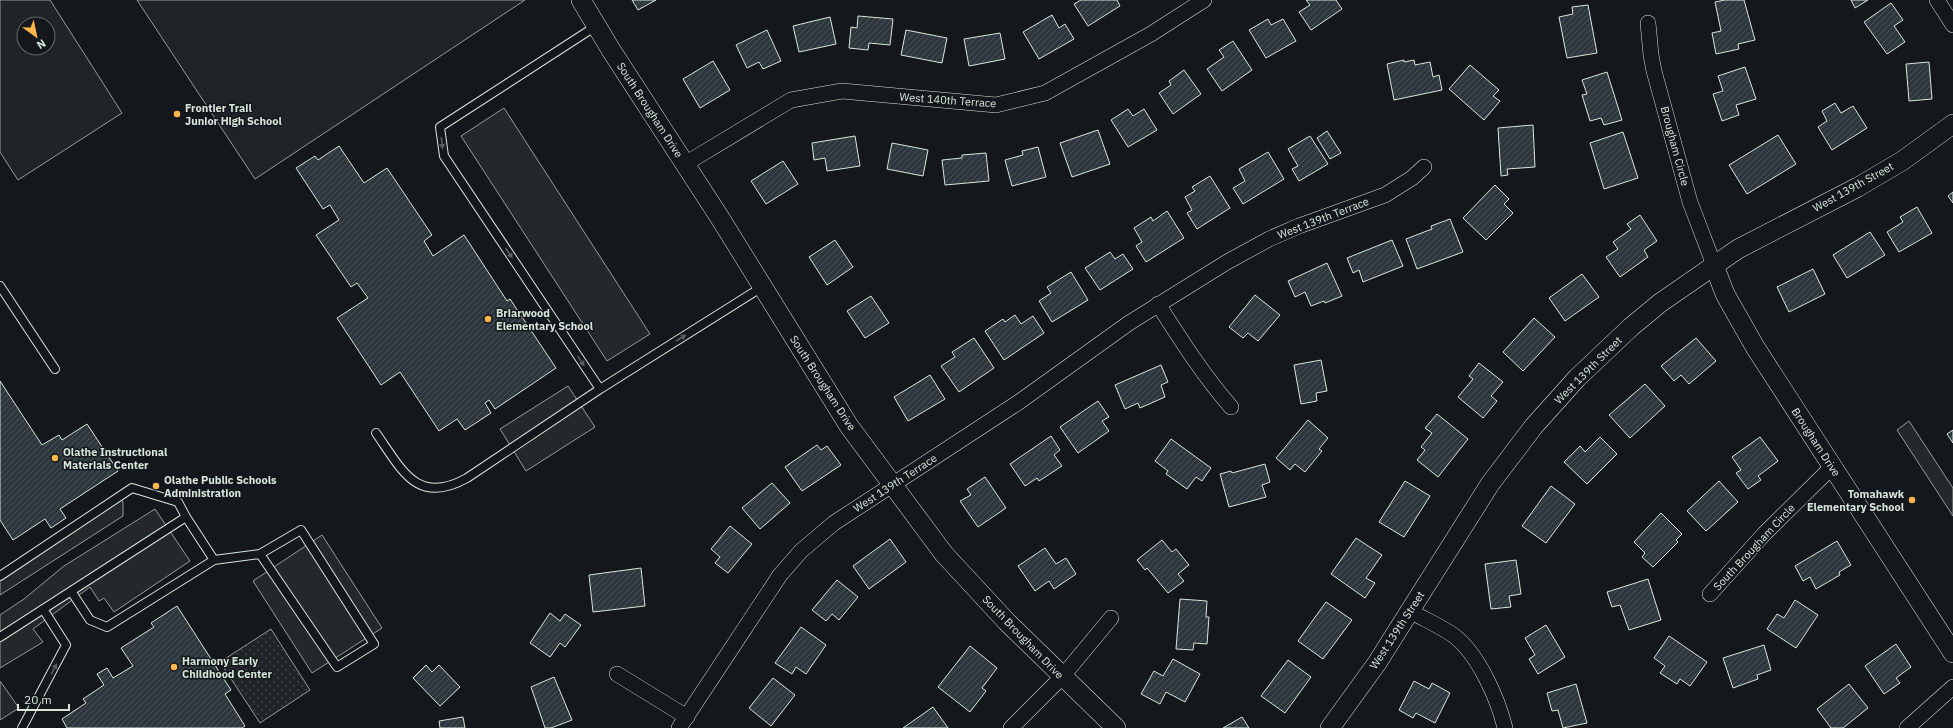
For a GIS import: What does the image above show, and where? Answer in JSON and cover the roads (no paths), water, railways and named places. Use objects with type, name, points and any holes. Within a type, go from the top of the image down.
[{"type":"street","name":"South Brougham Drive","points":[[581,0],[849,426],[944,554],[1007,622],[1116,728]]},
{"type":"street","name":"West 140th Terrace","points":[[685,164],[791,100],[842,91],[996,105],[1045,93],[1151,34],[1204,0]]},
{"type":"street","points":[[1937,0],[1953,25]]},
{"type":"street","name":"Brougham Circle","points":[[1648,23],[1651,55],[1656,78],[1690,202],[1714,265]]},
{"type":"street","name":"West 139th Street","points":[[1330,728],[1377,663],[1478,502],[1534,426],[1577,378],[1631,327],[1660,303],[1714,265],[1738,249],[1858,187],[1902,160],[1953,124]]},
{"type":"street","name":"West 139th Terrace","points":[[617,674],[683,723],[761,602],[785,569],[817,536],[893,484],[1019,402],[1158,304],[1227,262],[1269,239],[1299,226],[1385,195],[1412,178],[1424,167]]},
{"type":"street","name":"Brougham Drive","points":[[1714,265],[1725,294],[1755,347],[1953,653]]},
{"type":"street","points":[[1158,304],[1194,360],[1213,386],[1232,408]]},
{"type":"street","name":"South Brougham Circle","points":[[1710,594],[1764,534],[1832,467]]},
{"type":"street","points":[[1410,612],[1453,636],[1468,652],[1478,666],[1500,709],[1505,728]]},
{"type":"street","points":[[1011,728],[1062,677],[1110,618]]},
{"type":"street","points":[[1907,728],[1953,687]]},
{"type":"lane","points":[[596,26],[440,127],[444,156],[600,389]]},
{"type":"lane","points":[[0,286],[55,369]]},
{"type":"lane","points":[[376,433],[406,476],[422,486],[440,489],[452,486],[468,478],[600,389],[762,287]]},
{"type":"lane","points":[[0,576],[132,488],[178,502],[214,560]]},
{"type":"lane","points":[[0,637],[186,517]]},
{"type":"lane","points":[[70,592],[90,620],[108,626],[214,560],[260,554],[301,530],[374,644],[337,668],[260,554]]},
{"type":"lane","points":[[22,728],[66,645],[43,609]]},
{"type":"place","name":"Frontier Trail Junior High School","points":[[177,114]]},
{"type":"place","name":"Briarwood Elementary School","points":[[488,319]]},
{"type":"place","name":"Olathe Instructional Materials Center","points":[[55,458]]},
{"type":"place","name":"Olathe Public Schools Administration","points":[[156,486]]},
{"type":"place","name":"Tomahawk Elementary School","points":[[1912,500]]},
{"type":"place","name":"Harmony Early Childhood Center","points":[[174,667]]}]
